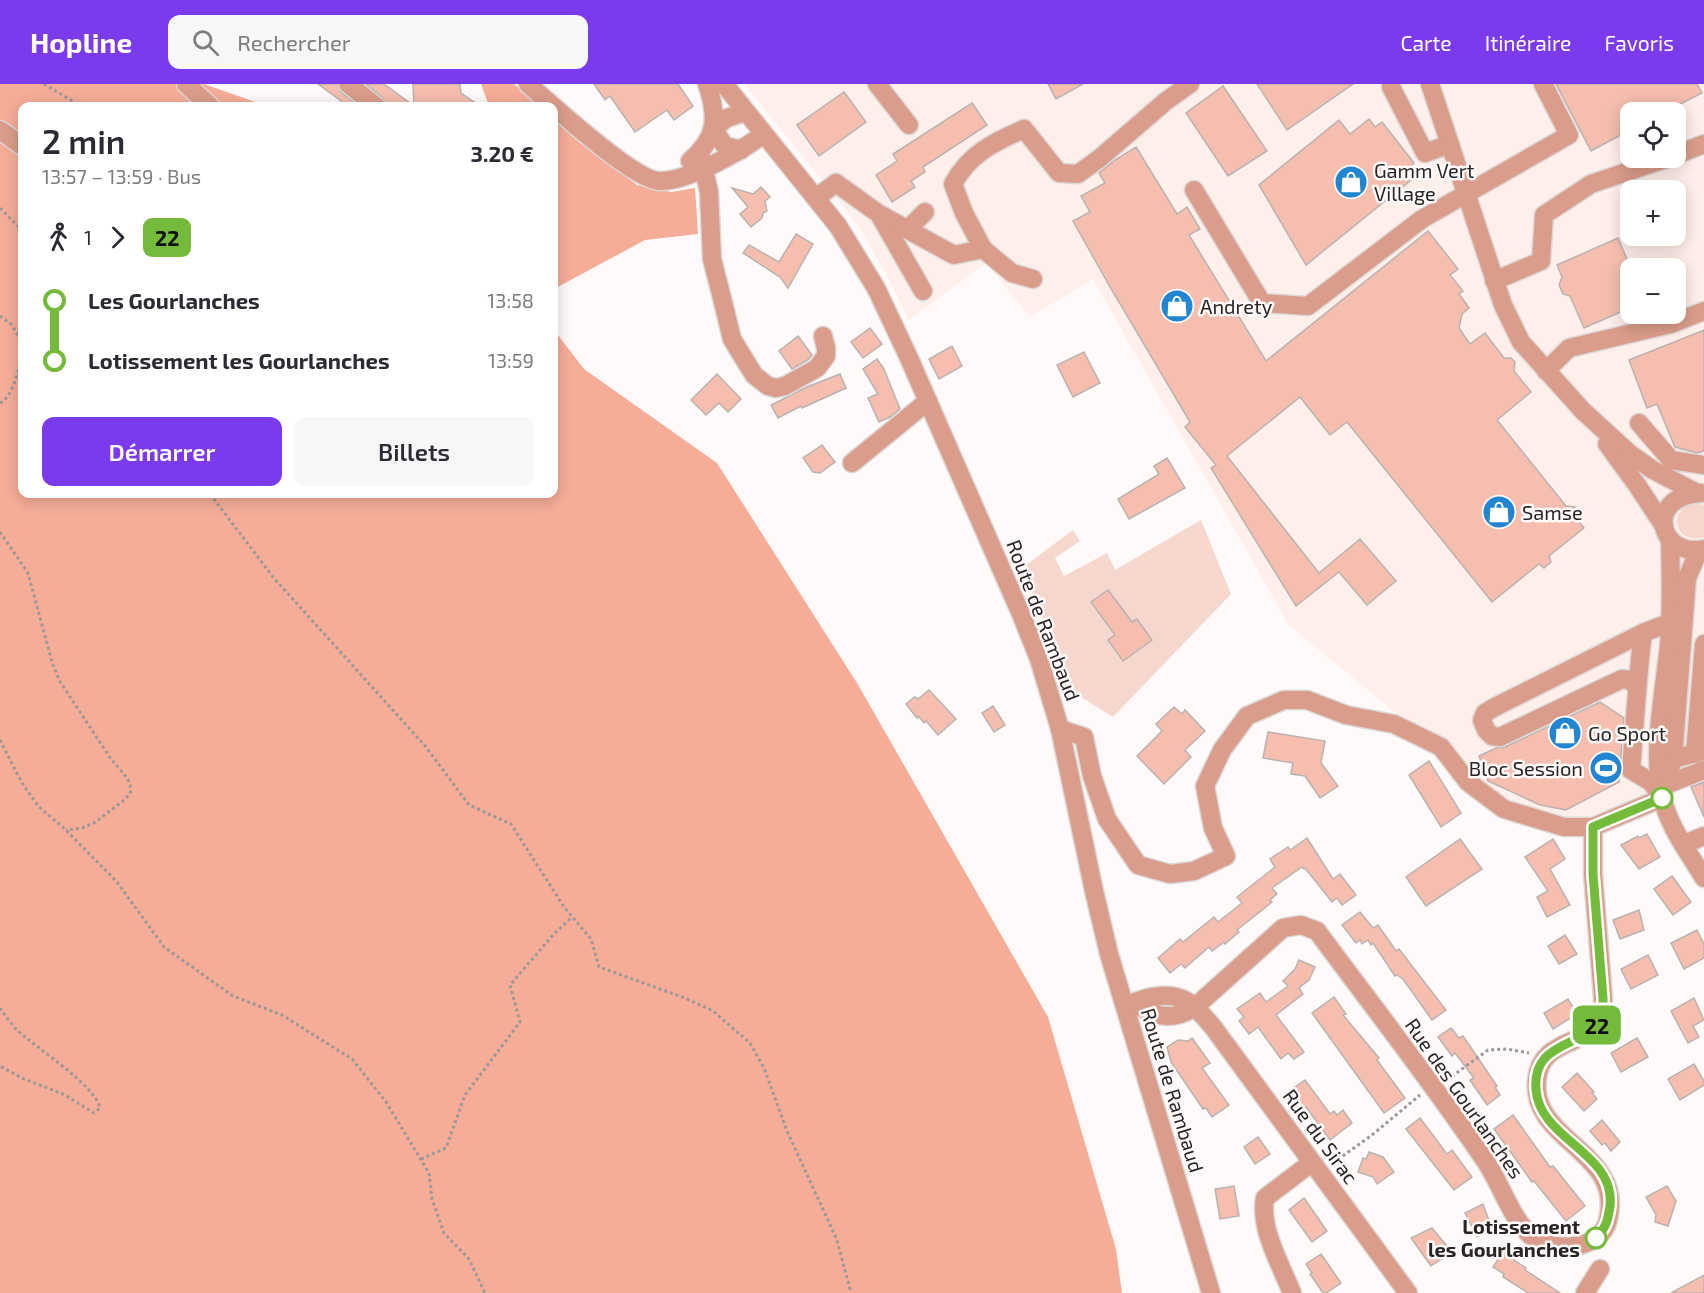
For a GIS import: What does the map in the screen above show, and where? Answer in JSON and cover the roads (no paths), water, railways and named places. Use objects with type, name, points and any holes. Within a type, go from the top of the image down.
[{"type":"street","points":[[186,84],[206,102]]},
{"type":"street","points":[[348,84],[371,102]]},
{"type":"street","points":[[706,84],[714,109],[713,129],[702,160],[709,192],[712,259],[732,339],[754,375],[768,386],[776,388],[785,386],[817,368],[826,356],[823,336]]},
{"type":"street","points":[[877,84],[909,125]]},
{"type":"street","points":[[1033,279],[1012,273],[983,249],[964,213],[953,184],[960,171],[990,144],[1024,129],[1059,173],[1078,174],[1190,84]]},
{"type":"street","points":[[1430,84],[1494,281],[1521,342],[1583,411],[1629,454],[1673,481],[1701,493]]},
{"type":"street","points":[[1194,190],[1262,303],[1308,306],[1422,219],[1569,135],[1543,84]]},
{"type":"street","points":[[535,86],[553,102]]},
{"type":"street","name":"Route de Rambaud","points":[[724,86],[838,226],[876,288],[928,401],[1039,659],[1060,729],[1094,891],[1129,1004],[1211,1293]]},
{"type":"street","points":[[1391,87],[1425,153],[1450,144]]},
{"type":"street","points":[[558,106],[621,162],[651,179],[660,181],[675,178],[702,160],[741,150],[764,134]]},
{"type":"street","points":[[713,129],[726,118],[745,112]]},
{"type":"street","points":[[713,129],[725,146],[741,150]]},
{"type":"street","points":[[0,130],[18,143]]},
{"type":"street","points":[[1686,151],[1704,144]]},
{"type":"street","points":[[1494,281],[1541,261],[1544,215],[1591,184],[1638,168]]},
{"type":"street","points":[[816,198],[836,183],[879,214],[954,255],[983,249]]},
{"type":"street","points":[[908,229],[925,212]]},
{"type":"street","points":[[879,214],[923,291]]},
{"type":"street","points":[[1546,371],[1569,348],[1671,324],[1704,311]]},
{"type":"street","points":[[852,463],[928,401]]},
{"type":"street","points":[[1583,411],[1642,493],[1667,533],[1681,547],[1701,549],[1687,578],[1672,759],[1664,791]]},
{"type":"street","points":[[1639,423],[1671,460],[1704,465]]},
{"type":"street","points":[[1642,493],[1673,481]]},
{"type":"street","points":[[1701,493],[1684,495],[1675,500],[1666,512],[1671,622],[1657,759],[1671,821],[1704,878]]},
{"type":"street","points":[[1686,597],[1704,598]]},
{"type":"street","points":[[1636,686],[1630,680],[1622,679],[1500,737],[1492,736],[1486,730],[1482,720],[1485,713],[1495,707],[1644,633],[1671,622]]},
{"type":"street","points":[[1644,633],[1636,686],[1637,702],[1631,770],[1664,791]]},
{"type":"street","points":[[1060,729],[1084,737],[1092,776],[1107,819],[1138,865],[1170,874],[1194,871],[1226,856],[1213,828],[1205,786],[1222,750],[1247,716],[1284,700],[1307,700],[1346,715],[1394,724],[1441,747],[1468,782],[1504,809],[1564,827],[1593,827],[1664,791],[1701,758],[1704,644]]},
{"type":"street","points":[[1669,645],[1675,658],[1666,746],[1667,753],[1672,759]]},
{"type":"street","points":[[1672,759],[1701,758]]},
{"type":"street","name":"Rue des Gourlanches","points":[[1195,1007],[1283,928],[1301,925],[1317,931],[1488,1164],[1522,1226],[1544,1244],[1557,1246],[1584,1244],[1596,1238],[1608,1223],[1611,1199],[1608,1186],[1595,1164],[1551,1124],[1540,1106],[1536,1090],[1540,1065],[1547,1057],[1557,1048],[1598,1024],[1603,1014],[1593,874],[1593,827]]},
{"type":"street","points":[[1684,844],[1704,836]]},
{"type":"street","points":[[1129,1004],[1154,996],[1169,996],[1183,998],[1195,1007]]},
{"type":"street","name":"Rue du Sirac","points":[[1195,1007],[1213,1027],[1408,1293]]},
{"type":"street","points":[[1292,1293],[1266,1227],[1263,1211],[1265,1198],[1311,1163]]},
{"type":"street","points":[[1585,1293],[1600,1269]]},
{"type":"place","name":"Gamm Vert Village","points":[[1351,182]]},
{"type":"place","name":"Andrety","points":[[1177,306]]},
{"type":"place","name":"Samse","points":[[1499,512]]},
{"type":"place","name":"Go Sport","points":[[1565,733]]},
{"type":"place","name":"Bloc Session","points":[[1606,768]]},
{"type":"place","name":"Lotissement les Gourlanches","points":[[1596,1238]]}]
